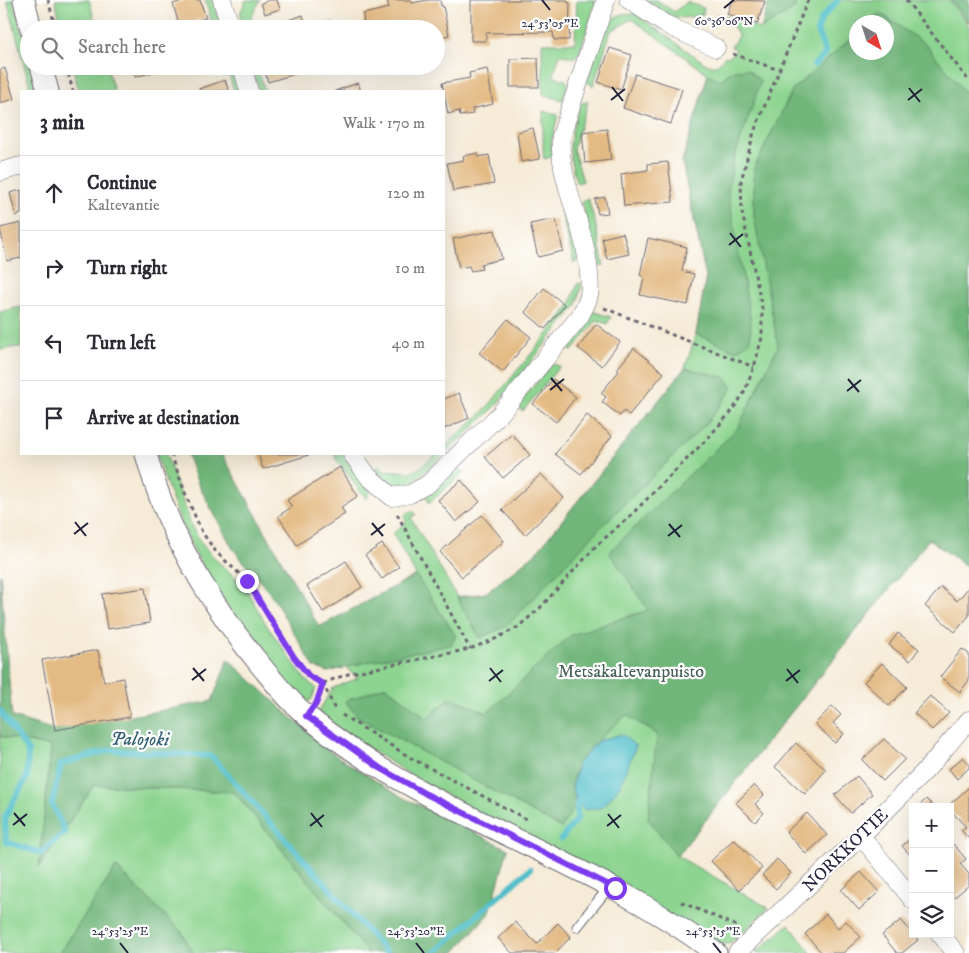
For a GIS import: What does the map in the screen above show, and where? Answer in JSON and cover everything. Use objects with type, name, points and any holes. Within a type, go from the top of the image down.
[{"type":"street","points":[[24,0],[29,20]]},
{"type":"street","points":[[222,0],[228,20]]},
{"type":"street","points":[[353,455],[368,476],[392,497],[410,494],[428,484],[500,414],[580,316],[587,302],[590,280],[581,231],[562,166],[560,150],[566,120],[606,0]]},
{"type":"street","points":[[629,0],[665,24],[716,48]]},
{"type":"street","points":[[44,75],[48,90]]},
{"type":"street","points":[[245,75],[249,90]]},
{"type":"street","points":[[0,172],[20,166]]},
{"type":"street","points":[[146,455],[150,471],[168,516],[202,584],[238,638],[287,697],[306,716],[380,768],[426,794],[610,886],[692,935],[716,953]]},
{"type":"street","name":"NORKKOTIE","points":[[737,953],[860,836],[927,769],[969,720]]},
{"type":"street","points":[[860,836],[909,895]]},
{"type":"street","points":[[943,938],[956,953]]},
{"type":"lane","points":[[577,927],[610,886]]},
{"type":"path","points":[[48,0],[54,20]]},
{"type":"path","points":[[323,684],[351,674],[470,649],[518,627],[540,608],[597,545],[630,516],[705,441],[732,411],[744,393],[754,367],[762,337],[762,308],[742,212],[741,181],[754,132],[808,0]]},
{"type":"path","points":[[906,0],[969,81]]},
{"type":"path","points":[[716,48],[779,70]]},
{"type":"path","points":[[69,75],[73,90]]},
{"type":"path","points":[[587,302],[754,367]]},
{"type":"path","points":[[171,455],[202,532],[216,552],[247,581],[294,657],[309,676],[323,684],[336,711],[410,758],[536,824]]},
{"type":"path","points":[[392,497],[398,518],[470,649]]},
{"type":"path","points":[[306,716],[316,704],[323,684]]},
{"type":"path","points":[[674,899],[756,934]]},
{"type":"green space","points":[[7,0],[13,0],[20,25],[20,49]]},
{"type":"green space","points":[[55,0],[89,0],[95,20],[60,20]]},
{"type":"green space","points":[[205,0],[213,0],[219,20],[211,20]]},
{"type":"green space","points":[[246,0],[260,0],[250,20],[240,20],[241,11]]},
{"type":"green space","points":[[577,0],[595,0],[595,5],[579,54],[573,58],[560,54],[553,76],[566,80],[568,84],[563,100],[543,95],[542,43],[575,43]]},
{"type":"green space","points":[[646,0],[657,0],[674,12],[687,2],[704,8],[703,14],[685,18],[672,16]]},
{"type":"green space","name":"Metsäkaltevanpuisto","points":[[769,0],[949,0],[969,26],[969,568],[929,539],[677,856],[769,908],[729,944],[720,944],[417,779],[346,734],[318,712],[333,688],[358,678],[351,673],[319,627],[416,575],[393,534],[406,522],[404,516],[408,512],[413,511],[416,514],[411,518],[457,597],[486,593],[535,554],[685,368],[696,334],[706,277],[682,162],[708,74],[632,19],[611,31],[593,86],[587,82],[597,48],[608,25],[616,17],[625,14],[637,15],[706,64],[717,64],[725,56],[728,57],[737,50],[731,47],[738,36],[732,26],[717,15],[717,13],[761,29]],"holes":[[[345,701],[497,792],[358,717]]]},
{"type":"green space","points":[[769,0],[796,0],[794,9],[761,29]]},
{"type":"green space","points":[[950,0],[969,0],[969,23]]},
{"type":"green space","name":"Metsäkaltevanpuisto","points":[[894,23],[925,44],[969,97],[969,568],[929,539],[677,856],[648,819],[657,734],[626,715],[592,747],[578,767],[572,788],[577,803],[561,828],[358,717],[345,701],[386,686],[427,718],[451,697],[487,713],[571,635],[648,610],[609,552],[738,428],[778,346],[754,216],[754,168],[793,89],[849,40],[849,60],[894,60]]},
{"type":"green space","points":[[747,69],[761,81],[734,159],[728,191],[751,322],[750,342],[736,351],[696,334],[706,277],[682,162],[708,74],[720,80],[734,70]]},
{"type":"green space","points":[[27,75],[34,75],[38,90],[31,90]]},
{"type":"green space","points":[[75,75],[110,75],[114,90],[79,90]]},
{"type":"green space","points":[[229,75],[236,75],[241,90],[234,90]]},
{"type":"green space","points":[[254,75],[260,75],[265,90],[259,90]]},
{"type":"green space","points":[[588,102],[573,149],[583,181],[578,183],[576,182],[571,159],[570,142],[581,103]]},
{"type":"green space","points":[[543,111],[558,115],[551,145],[552,157],[544,159],[543,154]]},
{"type":"green space","points":[[588,198],[604,266],[599,267],[582,203]]},
{"type":"green space","points":[[562,215],[568,215],[579,261],[574,263]]},
{"type":"green space","points":[[578,283],[582,284],[576,306],[493,409],[445,454],[445,446],[484,411],[570,305]]},
{"type":"green space","points":[[20,307],[20,348],[0,350],[0,312]]},
{"type":"green space","points":[[591,311],[611,317],[607,324],[597,320],[572,351],[567,349],[566,347]]},
{"type":"green space","points":[[552,364],[560,366],[523,411],[518,408],[518,405]]},
{"type":"green space","points":[[685,368],[725,377],[733,388],[706,424],[601,527],[507,626],[480,638],[457,598],[486,593],[535,554]]},
{"type":"green space","points":[[156,455],[166,455],[192,527],[202,544],[217,561],[243,584],[269,629],[305,679],[316,688],[312,699],[306,703],[248,634],[222,598],[186,534]]},
{"type":"green space","points":[[187,455],[223,455],[319,627],[416,575],[456,636],[451,645],[371,661],[328,672],[314,667],[272,596],[233,549],[198,484]]},
{"type":"green space","points":[[334,455],[344,455],[370,492],[366,499]]},
{"type":"green space","points":[[435,455],[444,455],[410,483],[398,485],[389,483],[375,470],[379,465],[383,470],[412,472]]},
{"type":"green space","points":[[457,468],[465,472],[429,503],[426,495]]},
{"type":"green space","points":[[0,573],[12,717],[55,730],[212,701],[228,659],[332,753],[398,795],[508,849],[490,912],[454,953],[368,953],[234,792],[94,785],[39,867],[51,747],[0,736]]},
{"type":"green space","points":[[0,736],[51,747],[40,866],[94,785],[234,792],[368,953],[193,953],[182,932],[116,867],[60,953],[0,953]]},
{"type":"green space","points":[[116,867],[182,932],[193,953],[60,953]]},
{"type":"green space","points":[[789,924],[811,953],[755,953]]},
{"type":"water","points":[[621,734],[636,746],[620,786],[603,807],[585,810],[577,803],[572,788],[578,763],[598,741]]},
{"type":"building","points":[[186,0],[200,0],[206,18],[178,20],[173,4]]},
{"type":"building","points":[[277,0],[280,9],[265,14],[261,3]]},
{"type":"building","points":[[387,0],[411,0],[412,3],[440,0],[449,35],[445,36],[445,20],[363,20],[363,14],[389,8]]},
{"type":"building","points":[[471,0],[567,0],[570,3],[569,40],[554,40],[553,32],[486,33],[486,41],[471,41]]},
{"type":"building","points":[[732,0],[765,1],[757,24],[727,14]]},
{"type":"building","points":[[303,15],[304,20],[289,20]]},
{"type":"building","points":[[610,48],[632,55],[621,90],[598,82]]},
{"type":"building","points":[[538,58],[539,87],[510,87],[510,59]]},
{"type":"building","points":[[5,68],[14,99],[0,103],[0,70]]},
{"type":"building","points":[[487,69],[493,104],[472,109],[473,114],[460,116],[459,111],[448,114],[445,90],[443,90],[442,83],[470,78],[469,73]]},
{"type":"building","points":[[635,74],[682,89],[671,124],[623,108]]},
{"type":"building","points":[[266,75],[291,75],[268,82]]},
{"type":"building","points":[[225,80],[229,90],[200,90]]},
{"type":"building","points":[[358,83],[361,90],[338,90]]},
{"type":"building","points":[[533,128],[540,159],[521,162],[517,132]]},
{"type":"building","points":[[607,129],[611,160],[585,163],[582,132]]},
{"type":"building","points":[[478,153],[478,157],[489,155],[494,184],[453,191],[447,163],[464,160],[463,156]]},
{"type":"building","points":[[668,162],[673,202],[624,206],[621,174],[648,170],[648,164]]},
{"type":"building","points":[[20,190],[20,214],[16,216],[10,193]]},
{"type":"building","points":[[605,197],[608,213],[598,214],[595,199]]},
{"type":"building","points":[[556,219],[563,251],[538,257],[530,224]]},
{"type":"building","points":[[20,223],[20,258],[7,261],[0,228]]},
{"type":"building","points":[[495,230],[502,259],[481,264],[482,269],[471,271],[469,266],[459,268],[453,239]]},
{"type":"building","points":[[623,233],[629,254],[607,259],[602,238]]},
{"type":"building","points":[[648,238],[687,247],[682,271],[694,274],[688,305],[640,295],[644,277],[640,275]]},
{"type":"building","points":[[544,288],[565,305],[545,329],[525,312]]},
{"type":"building","points":[[508,319],[531,337],[503,372],[479,353]]},
{"type":"building","points":[[596,324],[620,342],[602,366],[578,348]]},
{"type":"building","points":[[634,348],[664,373],[629,415],[624,411],[620,416],[602,402],[606,397],[601,393],[619,371],[617,369]]},
{"type":"building","points":[[553,379],[576,397],[556,422],[533,404]]},
{"type":"building","points":[[459,393],[469,418],[445,429],[445,399]]},
{"type":"building","points":[[587,415],[612,436],[581,474],[555,454]]},
{"type":"building","points":[[512,434],[530,455],[503,478],[485,457]]},
{"type":"building","points":[[258,455],[309,455],[263,469]]},
{"type":"building","points":[[340,467],[358,496],[341,507],[345,514],[297,545],[278,516],[292,507],[287,500]]},
{"type":"building","points":[[541,474],[564,498],[525,535],[502,510]]},
{"type":"building","points":[[461,480],[480,502],[456,522],[438,500]]},
{"type":"building","points":[[482,515],[504,541],[462,577],[440,552]]},
{"type":"building","points":[[382,544],[399,567],[382,579],[365,555]]},
{"type":"building","points":[[346,561],[362,587],[323,612],[307,586]]},
{"type":"building","points":[[941,587],[957,601],[969,587],[969,616],[955,632],[925,606]]},
{"type":"building","points":[[145,588],[150,623],[107,629],[102,594]]},
{"type":"building","points":[[898,633],[919,649],[910,661],[889,645]]},
{"type":"building","points":[[962,649],[969,654],[969,680],[960,692],[940,677]]},
{"type":"building","points":[[98,650],[104,682],[123,678],[130,717],[55,730],[42,660]]},
{"type":"building","points":[[882,663],[907,687],[889,706],[864,682]]},
{"type":"building","points":[[930,696],[949,713],[932,730],[914,713]]},
{"type":"building","points":[[832,706],[841,715],[833,723],[844,734],[835,743],[815,724]]},
{"type":"building","points":[[884,739],[905,759],[883,781],[862,760]]},
{"type":"building","points":[[796,743],[826,770],[805,794],[775,767]]},
{"type":"building","points":[[963,757],[969,764],[969,768],[957,779],[949,769]]},
{"type":"building","points":[[857,776],[872,794],[851,813],[835,795]]},
{"type":"building","points":[[754,785],[764,795],[755,804],[764,813],[755,822],[736,803]]},
{"type":"building","points":[[969,787],[969,839],[961,830],[966,827],[954,814],[954,803],[951,803]]},
{"type":"building","points":[[926,799],[930,803],[922,803]]},
{"type":"building","points":[[807,813],[827,835],[806,854],[786,832]]},
{"type":"building","points":[[734,839],[762,868],[739,890],[711,861]]},
{"type":"building","points":[[909,840],[909,854],[902,846]]},
{"type":"building","points":[[954,845],[966,859],[960,864],[969,874],[969,885],[954,898]]},
{"type":"building","points":[[777,859],[791,873],[776,889],[762,875]]},
{"type":"building","points":[[861,872],[879,892],[859,910],[841,890]]},
{"type":"building","points":[[826,914],[838,928],[846,921],[861,937],[843,953],[822,953],[805,934]]},
{"type":"building","points":[[901,920],[909,929],[909,938],[916,938],[918,940],[902,953],[897,953],[882,935]]},
{"type":"building","points":[[515,922],[537,944],[558,923],[571,937],[555,953],[512,953],[498,938]]},
{"type":"waterway","points":[[814,65],[826,53],[817,31],[822,18],[838,0]]},
{"type":"waterway","name":"Palojoki","points":[[0,711],[28,751],[27,777],[5,817],[6,842],[41,853],[65,832],[52,804],[61,764],[110,750],[211,756],[387,953]]},
{"type":"waterway","points":[[561,839],[577,819],[577,803]]},
{"type":"waterway","points":[[434,953],[530,869]]},
{"type":"route","points":[[247,581],[294,657],[309,676],[323,684],[316,704],[306,716],[380,768],[426,794],[615,888]]}]
